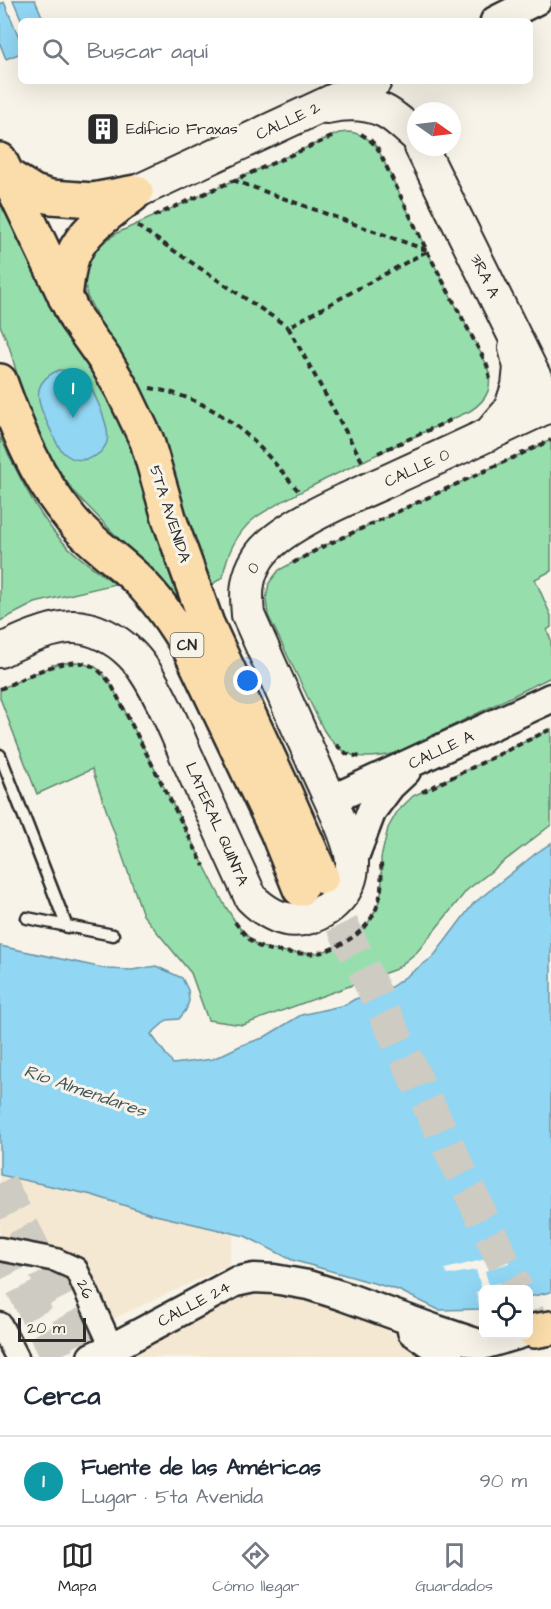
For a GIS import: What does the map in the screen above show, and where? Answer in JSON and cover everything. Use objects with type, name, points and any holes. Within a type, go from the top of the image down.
[{"type":"highway","points":[[4,168],[34,192],[51,197],[93,200],[144,210]]},
{"type":"highway","name":"5TA AVENIDA","points":[[0,381],[20,436],[46,485],[72,520],[150,592],[190,650],[277,832],[311,883],[207,624],[170,520],[147,441],[105,360],[76,319],[4,168]]},
{"type":"highway","points":[[65,297],[73,255],[92,227],[144,210]]},
{"type":"main road","name":"CALLE 2","points":[[144,210],[312,110],[368,84]]},
{"type":"main road","name":"3RA A","points":[[389,84],[407,120]]},
{"type":"main road","points":[[312,110],[336,105],[359,104],[385,111],[407,131]]},
{"type":"main road","name":"3RA A","points":[[425,156],[550,406]]},
{"type":"main road","points":[[489,434],[510,410],[518,386],[520,367],[512,330]]},
{"type":"main road","name":"CALLE 0","points":[[284,534],[310,518],[550,406]]},
{"type":"main road","name":"0","points":[[284,534],[258,557],[249,576],[246,589],[248,615],[331,800]]},
{"type":"main road","name":"LATERAL QUINTA","points":[[0,651],[54,630],[74,627],[95,631],[115,641],[132,655],[149,679],[171,722],[251,898],[264,911],[280,918],[298,920],[315,916],[330,908],[346,887],[352,861]]},
{"type":"main road","points":[[331,800],[352,861]]},
{"type":"street","points":[[501,18],[537,0]]},
{"type":"street","name":"CALLE A","points":[[331,800],[551,698]]},
{"type":"street","points":[[352,861],[372,810],[390,786],[416,761]]},
{"type":"street","name":"26","points":[[0,1249],[56,1260],[76,1269],[107,1354]]},
{"type":"street","name":"CALLE 24","points":[[107,1354],[235,1282],[254,1278],[308,1285],[482,1345],[506,1339]]},
{"type":"street","name":"CALLE 24","points":[[372,1306],[421,1336],[449,1357]]},
{"type":"street","points":[[0,1324],[17,1357]]},
{"type":"street","points":[[506,1357],[511,1349],[524,1339]]},
{"type":"lane","points":[[0,755],[67,927]]},
{"type":"lane","points":[[27,918],[113,935]]},
{"type":"path","points":[[360,133],[377,147],[487,365],[490,386]]},
{"type":"path","points":[[339,134],[233,180],[144,210],[135,225],[288,327],[362,461],[460,415]]},
{"type":"path","points":[[233,180],[427,250]]},
{"type":"path","points":[[288,327],[427,250]]},
{"type":"path","points":[[143,387],[189,398],[242,429],[263,449],[300,493],[322,547]]},
{"type":"path","points":[[288,566],[322,547],[551,440]]},
{"type":"path","points":[[331,741],[347,754],[362,758],[371,757]]},
{"type":"shaded area","points":[[0,1175],[92,1195],[151,1214],[234,1234],[228,1266],[108,1321],[77,1258],[0,1243]]},
{"type":"shaded area","points":[[246,1292],[321,1299],[381,1324],[416,1352],[418,1357],[135,1357],[133,1352]]},
{"type":"green space","points":[[349,132],[364,137],[377,147],[427,251],[487,365],[490,379],[488,391],[482,402],[470,411],[324,480],[255,518],[233,544],[223,577],[208,587],[110,342],[87,296],[85,282],[87,268],[92,254],[103,242],[117,233],[339,133]]},
{"type":"green space","points":[[0,202],[57,316],[118,411],[187,617],[143,564],[57,474],[29,416],[9,346],[0,325]]},
{"type":"green space","points":[[0,437],[28,493],[55,533],[79,557],[115,584],[35,603],[0,621]]},
{"type":"green space","points":[[551,440],[551,571],[535,579],[551,616],[551,627],[547,630],[551,640],[551,677],[397,753],[374,757],[354,756],[338,747],[323,729],[268,615],[266,599],[269,583],[279,570],[322,547]]},
{"type":"green space","points":[[78,662],[97,668],[111,684],[224,904],[238,926],[257,946],[279,951],[320,953],[344,943],[367,925],[377,908],[382,889],[381,858],[388,828],[397,812],[413,796],[551,729],[551,825],[467,890],[417,952],[396,969],[243,1025],[208,1020],[191,973],[143,915],[92,769],[37,794],[0,698],[0,689],[59,663]]},
{"type":"water","points":[[13,0],[35,0],[43,18],[21,18]]},
{"type":"water","points":[[4,2],[18,35],[18,54],[6,59],[0,44],[0,4]]},
{"type":"water","points":[[59,370],[77,372],[88,384],[99,404],[106,426],[107,442],[100,453],[95,456],[83,460],[63,452],[43,413],[38,397],[39,389],[42,382]]},
{"type":"water","name":"Río Almendares","points":[[551,843],[551,1292],[533,1296],[533,1285],[479,1285],[479,1309],[439,1310],[398,1290],[292,1260],[245,1236],[151,1214],[92,1195],[0,1175],[0,946],[108,969],[132,970],[156,966],[182,978],[188,990],[189,1001],[186,1010],[179,1019],[167,1020],[151,1034],[173,1064],[213,1059],[263,1038],[301,1015],[345,1005],[355,999],[387,990],[433,957],[473,904]]},
{"type":"pier","points":[[507,1254],[509,1263],[485,1271],[489,1285],[480,1285],[476,1270],[447,1275],[445,1269]]},
{"type":"tunnel","points":[[323,879],[340,920],[515,1285]]},
{"type":"tunnel","points":[[0,1183],[89,1357]]},
{"type":"tunnel","points":[[0,1243],[58,1357]]},
{"type":"tunnel","points":[[533,1323],[549,1357]]},
{"type":"place","name":"Edificio Fraxas","points":[[103,129]]},
{"type":"place","name":"Fuente de las Américas","points":[[73,418]]}]
